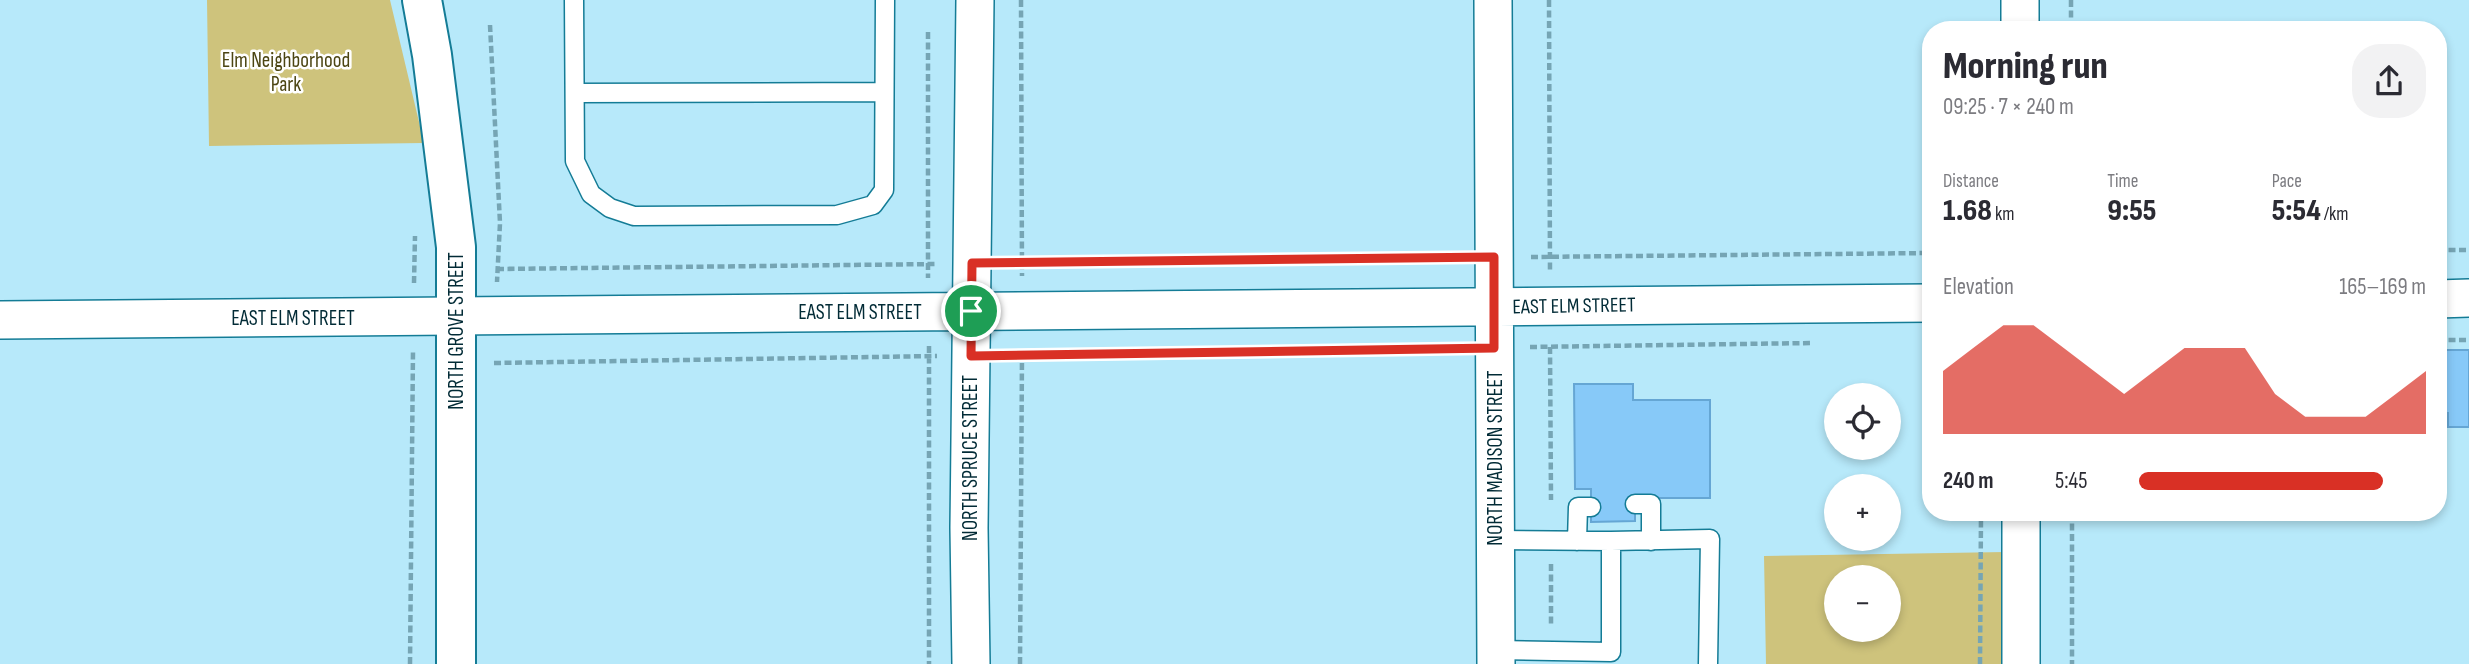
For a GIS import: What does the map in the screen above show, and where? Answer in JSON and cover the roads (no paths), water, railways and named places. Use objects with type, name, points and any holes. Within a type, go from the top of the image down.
[{"type":"street","name":"NORTH GROVE STREET","points":[[422,0],[432,55],[456,247],[456,664]]},
{"type":"street","name":"NORTH SPRUCE STREET","points":[[971,664],[971,311],[975,0]]},
{"type":"street","name":"NORTH MADISON STREET","points":[[1493,0],[1496,657]]},
{"type":"street","points":[[2020,0],[2020,21]]},
{"type":"street","points":[[2447,299],[2469,298]]},
{"type":"street","name":"EAST ELM STREET","points":[[0,320],[1922,303]]},
{"type":"street","points":[[2021,521],[2021,664]]},
{"type":"lane","points":[[574,0],[575,161],[591,194],[610,208],[634,216],[837,215],[873,205],[884,190],[885,0]]},
{"type":"lane","points":[[575,93],[884,92]]},
{"type":"lane","points":[[1635,504],[1651,504],[1651,541]]},
{"type":"lane","points":[[1577,541],[1578,506],[1591,506]]},
{"type":"lane","points":[[1495,540],[1710,539],[1708,664]]},
{"type":"lane","points":[[1496,657],[1611,658],[1611,541]]},
{"type":"park label","name":"Elm Neighborhood Park","points":[[286,72]]}]
